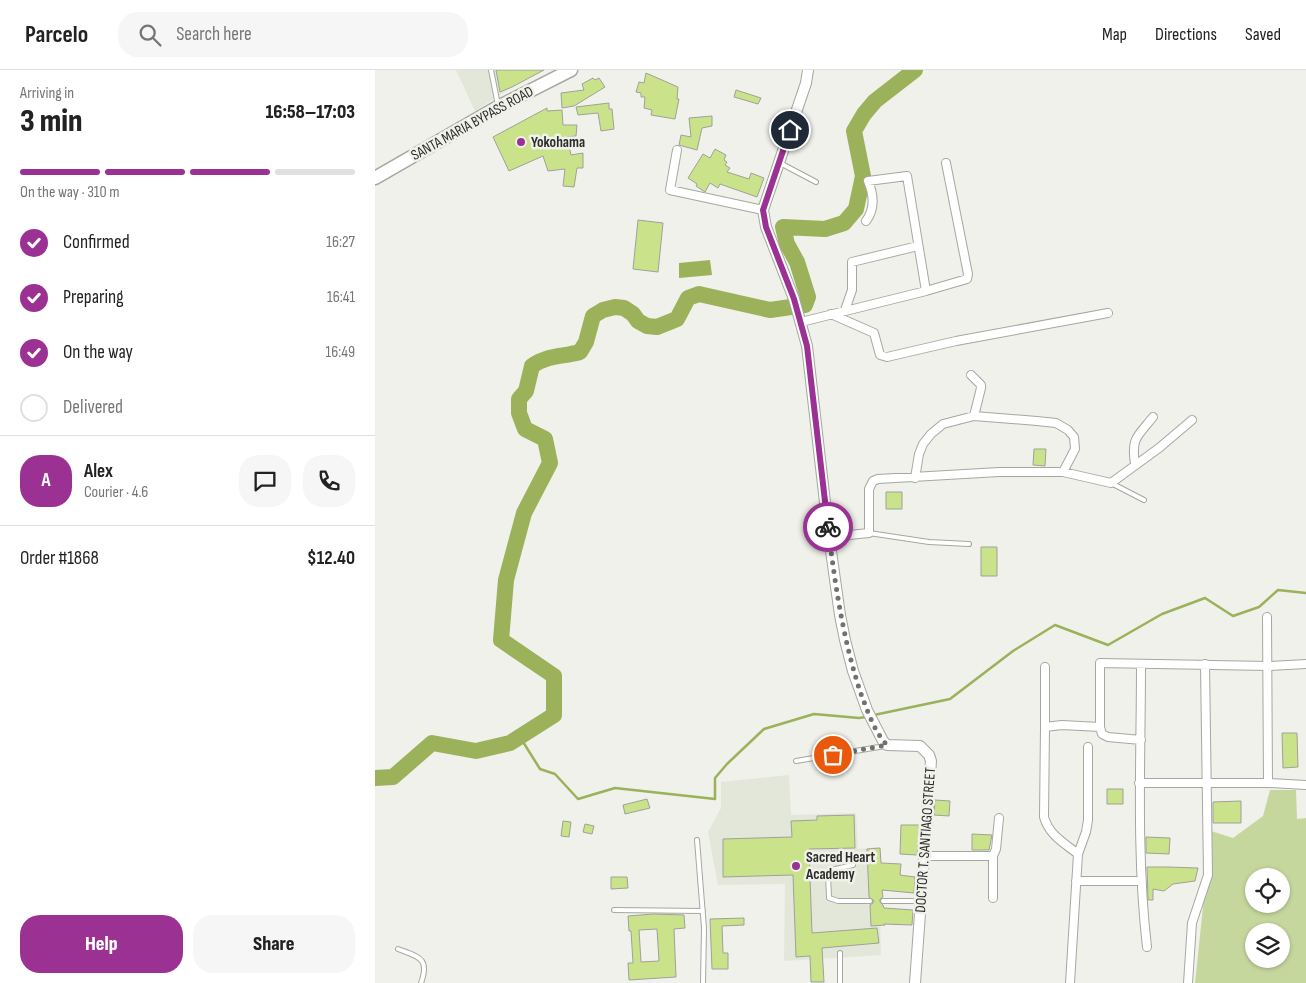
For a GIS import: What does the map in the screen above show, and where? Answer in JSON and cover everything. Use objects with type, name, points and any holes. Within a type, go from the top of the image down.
[{"type":"main road","name":"SANTA MARIA BYPASS ROAD","points":[[375,178],[498,107],[571,70]]},
{"type":"street","points":[[808,70],[806,83],[763,210],[766,227],[794,299],[807,346],[829,537],[845,640],[853,671],[869,715],[879,736],[887,745]]},
{"type":"street","points":[[677,150],[670,190],[763,210]]},
{"type":"street","points":[[800,321],[967,278],[969,274],[946,162]]},
{"type":"street","points":[[866,221],[871,214],[873,203],[873,193],[868,181],[907,176],[926,290]]},
{"type":"street","points":[[845,310],[852,290],[853,262],[918,246]]},
{"type":"street","points":[[831,314],[874,333],[880,355],[887,357],[956,341],[1108,313]]},
{"type":"street","points":[[971,375],[981,385],[974,416]]},
{"type":"street","points":[[915,478],[919,454],[923,444],[931,434],[943,424],[974,416],[1037,420],[1056,424],[1068,430],[1074,437],[1075,449],[1063,472]]},
{"type":"street","points":[[1135,464],[1134,442],[1153,417]]},
{"type":"street","points":[[829,537],[869,533],[869,489],[873,481],[877,479],[999,472],[1063,472],[1111,483],[1159,448],[1192,420]]},
{"type":"street","points":[[1267,617],[1269,783]]},
{"type":"street","points":[[1141,740],[1104,737],[1102,734],[1100,727],[1100,663],[1268,666],[1306,664]]},
{"type":"street","points":[[1141,664],[1140,881],[1147,947]]},
{"type":"street","points":[[1188,983],[1192,923],[1208,875],[1205,664]]},
{"type":"street","points":[[1045,667],[1044,817],[1051,833],[1078,854]]},
{"type":"street","points":[[1045,727],[1062,725],[1100,727]]},
{"type":"street","name":"DOCTOR T. SANTIAGO STREET","points":[[887,745],[920,746],[929,755],[932,768],[915,983]]},
{"type":"street","points":[[1070,983],[1078,854],[1087,832],[1088,820],[1088,747]]},
{"type":"street","points":[[1139,783],[1207,782],[1306,785]]},
{"type":"street","points":[[993,898],[993,856],[996,849],[999,818]]},
{"type":"street","points":[[924,856],[993,856]]},
{"type":"street","points":[[1076,881],[1140,881]]},
{"type":"lane","points":[[491,70],[498,107]]},
{"type":"lane","points":[[779,162],[816,182]]},
{"type":"lane","points":[[1111,483],[1144,500]]},
{"type":"lane","points":[[869,533],[929,542],[969,544]]},
{"type":"lane","points":[[796,761],[887,745]]},
{"type":"lane","points":[[697,840],[703,911],[703,983]]},
{"type":"lane","points":[[853,866],[831,870],[828,874],[829,898],[838,901],[870,901]]},
{"type":"lane","points":[[883,901],[920,902]]},
{"type":"lane","points":[[614,910],[703,911]]},
{"type":"lane","points":[[398,950],[422,959],[425,964],[425,972],[421,983]]},
{"type":"lane","points":[[840,954],[840,983]]},
{"type":"shaded area","points":[[456,70],[510,70],[514,86],[475,111]]},
{"type":"shaded area","points":[[710,260],[712,275],[679,278],[679,263]]},
{"type":"shaded area","name":"Sacred Heart Academy","points":[[789,775],[791,815],[856,813],[858,849],[878,847],[881,955],[784,961],[785,884],[718,885],[708,832],[721,808],[721,782]]},
{"type":"shaded area","points":[[1270,790],[1296,790],[1297,819],[1306,818],[1306,983],[1195,983],[1211,831],[1233,838],[1263,816]]},
{"type":"building","points":[[496,70],[544,70],[500,92]]},
{"type":"building","points":[[646,73],[678,87],[677,99],[679,99],[675,119],[651,115],[652,110],[644,108],[645,97],[641,97],[641,93],[636,92],[639,82],[644,83]]},
{"type":"building","points":[[593,78],[595,80],[599,78],[605,87],[574,106],[562,108],[561,93],[584,90],[582,84]]},
{"type":"building","points":[[736,90],[761,98],[758,104],[734,97]]},
{"type":"building","points":[[609,103],[609,109],[612,109],[614,129],[601,131],[598,113],[578,115],[576,107]]},
{"type":"building","points":[[547,108],[547,111],[562,110],[563,125],[577,125],[576,136],[567,137],[571,155],[583,153],[583,168],[577,168],[574,187],[563,186],[565,169],[548,171],[543,156],[509,171],[493,137]]},
{"type":"building","points":[[712,116],[712,126],[702,128],[697,150],[679,145],[681,135],[691,137],[689,118]]},
{"type":"building","points":[[715,149],[726,155],[724,160],[727,162],[725,165],[730,168],[727,172],[749,179],[751,173],[764,178],[757,197],[720,184],[718,188],[710,183],[705,192],[688,178],[703,154],[710,158]]},
{"type":"building","points":[[638,220],[663,223],[658,272],[633,269]]},
{"type":"building","points":[[1034,449],[1046,449],[1045,466],[1033,465]]},
{"type":"building","points":[[886,492],[902,492],[902,509],[886,509]]},
{"type":"building","points":[[981,547],[997,547],[997,576],[981,576]]},
{"type":"building","points":[[1282,733],[1297,733],[1298,767],[1283,768]]},
{"type":"building","points":[[1107,789],[1123,789],[1123,804],[1107,804]]},
{"type":"building","points":[[647,799],[650,808],[625,814],[623,805]]},
{"type":"building","points":[[935,800],[950,801],[949,816],[934,815]]},
{"type":"building","points":[[1241,801],[1241,823],[1213,823],[1213,802]]},
{"type":"building","points":[[854,815],[855,848],[809,849],[812,933],[877,928],[879,943],[822,948],[824,982],[811,982],[810,956],[796,957],[793,875],[723,877],[723,839],[792,837],[791,821],[817,820],[817,816]]},
{"type":"building","points":[[563,821],[571,822],[569,837],[561,836]]},
{"type":"building","points":[[585,824],[594,826],[592,834],[583,832]]},
{"type":"building","points":[[901,825],[920,825],[917,855],[900,854]]},
{"type":"building","points":[[972,834],[992,835],[989,850],[972,850]]},
{"type":"building","points":[[1146,837],[1170,838],[1169,854],[1146,853]]},
{"type":"building","points":[[880,848],[881,863],[901,864],[900,875],[915,877],[914,893],[882,890],[883,897],[880,899],[884,908],[913,910],[912,925],[884,924],[871,926],[870,905],[874,901],[869,897],[867,849]]},
{"type":"building","points":[[1147,867],[1198,868],[1195,881],[1173,884],[1164,891],[1153,889],[1153,900],[1148,900]]},
{"type":"building","points":[[611,877],[627,877],[628,888],[611,889]]},
{"type":"building","points":[[653,914],[684,915],[685,928],[674,929],[676,977],[629,980],[628,963],[633,963],[628,916]],"holes":[[[657,929],[659,961],[641,962],[639,930]]]},
{"type":"building","points":[[744,918],[744,925],[722,926],[723,953],[728,953],[728,969],[712,969],[710,919]]},
{"type":"waterway","points":[[375,778],[393,777],[432,743],[476,751],[510,743],[554,715],[554,676],[501,640],[506,580],[524,513],[550,463],[545,439],[525,429],[519,413],[519,399],[526,391],[532,366],[549,358],[580,352],[586,342],[593,316],[603,310],[615,307],[624,308],[633,314],[638,321],[647,326],[657,327],[677,319],[688,298],[699,294],[770,310],[805,305],[808,297],[797,262],[787,244],[783,227],[825,229],[844,223],[856,209],[863,176],[854,131],[864,114],[875,101],[915,70]]},
{"type":"waterway","points":[[874,715],[950,699],[1013,651],[1055,625],[1108,645],[1162,614],[1205,598],[1233,616],[1259,607],[1278,590],[1306,593]]},
{"type":"waterway","points":[[520,737],[540,769],[555,774],[578,799],[615,788],[715,799],[715,778],[764,729],[814,714],[866,717]]},
{"type":"way so far","points":[[828,527],[840,615],[853,671],[871,720],[879,736],[887,745],[833,755]]},
{"type":"place","name":"Yokohama","points":[[521,142]]},
{"type":"place","name":"Sacred Heart Academy","points":[[796,866]]},
{"type":"route","points":[[790,130],[763,210],[766,227],[794,299],[807,346],[828,527]]}]
